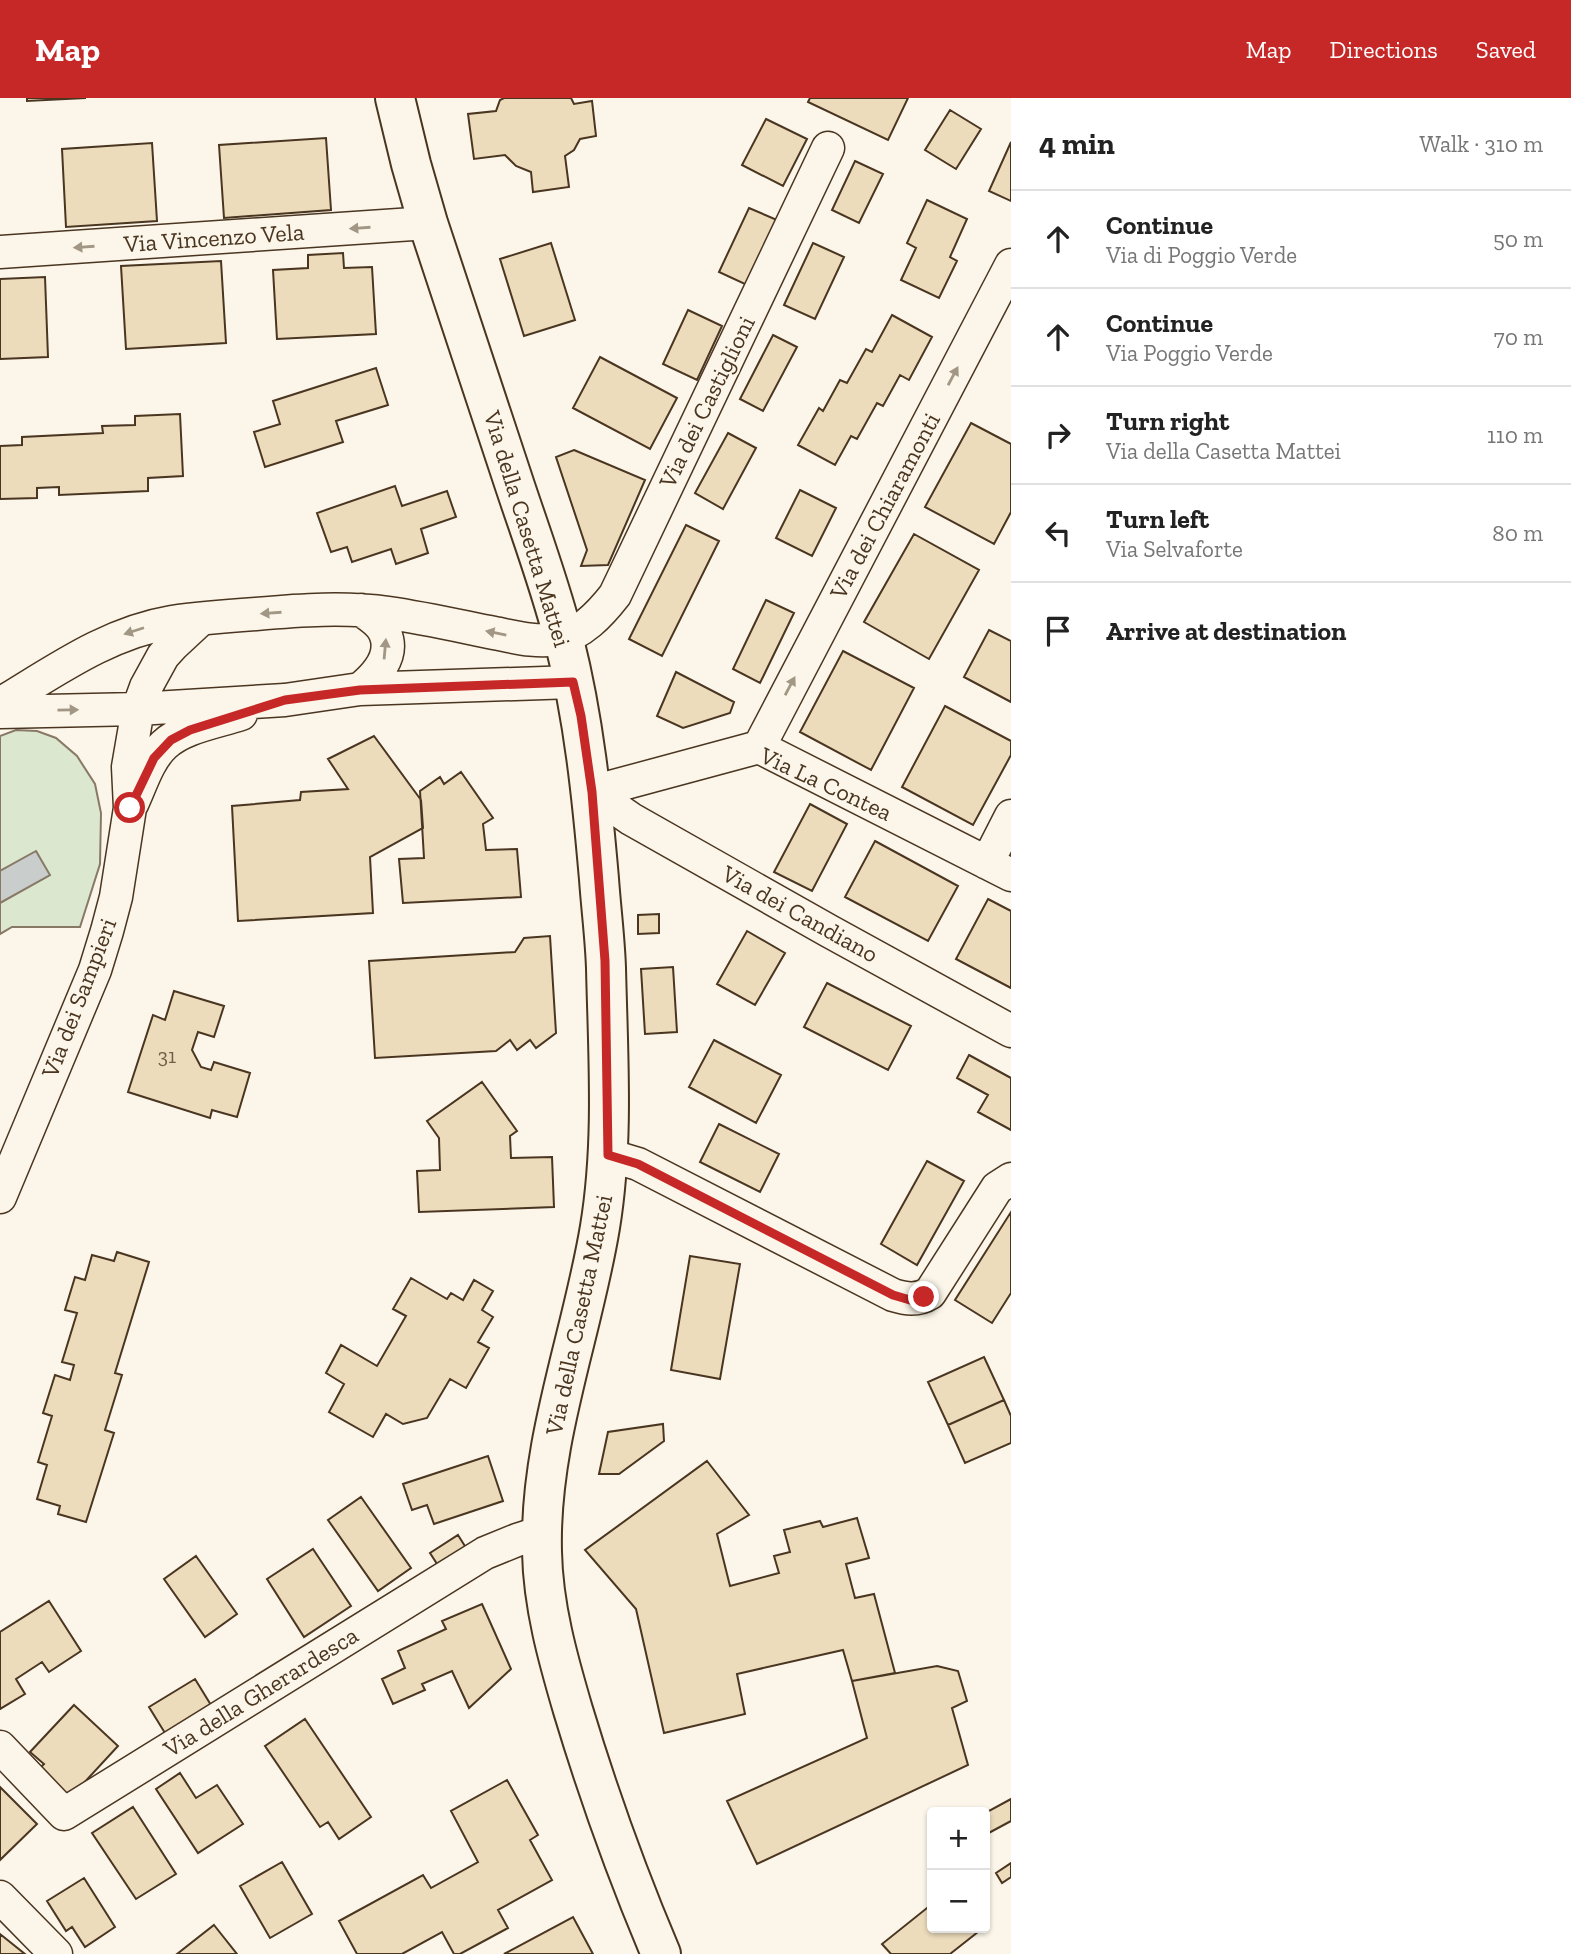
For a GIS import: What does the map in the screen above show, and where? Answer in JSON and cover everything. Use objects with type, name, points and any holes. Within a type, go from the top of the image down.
[{"type":"main road","name":"Via della Casetta Mattei","points":[[395,98],[428,223],[564,638],[581,716],[592,792],[605,961],[608,1155],[604,1205],[596,1247],[555,1425],[546,1483],[542,1566],[567,1688],[616,1843],[661,1954]]},
{"type":"street","name":"Via dei Castiglioni","points":[[564,638],[586,624],[615,595],[828,148]]},
{"type":"street","name":"Via Vincenzo Vela","points":[[0,252],[428,223]]},
{"type":"street","name":"Via dei Chiaramonti","points":[[759,747],[1011,264]]},
{"type":"street","points":[[0,704],[111,640],[145,628],[201,619],[319,610],[361,610],[391,613],[535,640],[564,638]]},
{"type":"street","points":[[360,690],[381,668],[387,652],[385,632],[361,610]]},
{"type":"street","name":"Via dei Sampieri","points":[[0,1197],[95,970],[116,897],[130,808],[128,767],[138,709],[146,687],[163,656],[201,619]]},
{"type":"street","points":[[0,712],[138,709],[285,700],[360,690],[573,682]]},
{"type":"street","points":[[130,808],[154,758],[171,740],[190,730],[285,700]]},
{"type":"street","name":"Via La Contea","points":[[592,792],[759,747],[999,869]]},
{"type":"street","name":"Via dei Candiano","points":[[592,792],[690,852],[1011,1031]]},
{"type":"street","points":[[999,869],[1011,816]]},
{"type":"street","points":[[608,1155],[638,1164],[893,1295],[910,1300],[930,1293],[997,1188],[1011,1179]]},
{"type":"street","name":"Via della Gherardesca","points":[[0,1747],[64,1814],[485,1553],[542,1532]]},
{"type":"street","points":[[0,1897],[56,1954]]},
{"type":"green space","points":[[16,730],[37,731],[56,738],[77,756],[95,784],[101,813],[100,864],[80,927],[12,927],[0,934],[0,736]]},
{"type":"shaded area","points":[[36,851],[50,875],[0,903],[0,871]]},
{"type":"building","points":[[27,98],[86,98],[27,101]]},
{"type":"building","points":[[571,98],[574,104],[592,101],[596,136],[580,139],[574,150],[565,156],[569,187],[533,192],[531,172],[516,166],[505,155],[474,159],[468,114],[496,111],[500,100]]},
{"type":"building","points":[[810,98],[908,98],[888,140],[808,102]]},
{"type":"building","points":[[950,110],[981,129],[956,169],[925,150]]},
{"type":"building","points":[[766,119],[807,139],[783,186],[742,165]]},
{"type":"building","points":[[326,138],[331,210],[224,218],[219,145]]},
{"type":"building","points":[[1011,142],[1011,201],[989,191]]},
{"type":"building","points":[[152,143],[157,221],[66,227],[62,149]]},
{"type":"building","points":[[855,161],[883,174],[859,223],[832,210]]},
{"type":"building","points":[[927,200],[967,219],[950,257],[957,261],[939,298],[901,280],[916,248],[907,243]]},
{"type":"building","points":[[749,208],[777,220],[747,285],[719,272]]},
{"type":"building","points":[[551,243],[575,320],[524,336],[500,259]]},
{"type":"building","points":[[813,243],[844,257],[815,319],[784,305]]},
{"type":"building","points":[[343,253],[344,268],[372,267],[376,334],[277,339],[273,270],[308,268],[308,255]]},
{"type":"building","points":[[221,261],[226,343],[126,349],[121,266]]},
{"type":"building","points":[[45,277],[48,357],[0,359],[0,279]]},
{"type":"building","points":[[688,310],[722,326],[697,380],[663,364]]},
{"type":"building","points":[[892,315],[932,337],[909,380],[900,375],[883,406],[877,403],[857,439],[851,436],[835,465],[798,445],[819,408],[823,411],[840,380],[847,383],[866,349],[872,352]]},
{"type":"building","points":[[773,335],[797,347],[763,411],[740,399]]},
{"type":"building","points":[[600,357],[677,398],[650,449],[573,408]]},
{"type":"building","points":[[376,368],[388,405],[336,421],[343,442],[265,467],[254,432],[280,424],[273,401]]},
{"type":"building","points":[[180,414],[183,476],[148,478],[148,491],[59,495],[59,487],[37,488],[37,498],[0,499],[0,446],[22,445],[22,437],[103,433],[102,426],[135,425],[135,416]]},
{"type":"building","points":[[971,423],[1011,444],[1011,512],[994,544],[925,507]]},
{"type":"building","points":[[728,433],[756,448],[723,509],[695,493]]},
{"type":"building","points":[[574,450],[645,480],[608,565],[581,566],[587,550],[556,457]]},
{"type":"building","points":[[395,486],[402,506],[447,491],[456,517],[421,529],[428,553],[396,564],[391,549],[352,562],[347,547],[331,552],[317,513]]},
{"type":"building","points":[[800,490],[836,508],[812,556],[776,538]]},
{"type":"building","points":[[686,525],[719,541],[662,656],[629,639]]},
{"type":"building","points":[[914,534],[979,570],[929,659],[864,622]]},
{"type":"building","points":[[766,600],[794,613],[760,683],[733,669]]},
{"type":"building","points":[[989,630],[1011,641],[1011,702],[964,677]]},
{"type":"building","points":[[843,651],[914,688],[871,770],[800,732]]},
{"type":"building","points":[[676,672],[734,702],[730,713],[683,728],[657,716]]},
{"type":"building","points":[[945,706],[1011,741],[1011,755],[973,825],[902,787]]},
{"type":"building","points":[[374,736],[421,800],[423,828],[370,857],[373,913],[238,921],[232,806],[300,800],[301,792],[348,789],[328,759]]},
{"type":"building","points":[[461,772],[493,818],[483,824],[486,850],[517,849],[521,897],[403,903],[399,859],[424,858],[420,791],[440,777],[444,784]]},
{"type":"building","points":[[810,804],[847,824],[812,891],[774,872]]},
{"type":"building","points":[[875,841],[958,886],[928,941],[845,897]]},
{"type":"building","points":[[988,899],[1011,911],[1011,988],[956,959]]},
{"type":"building","points":[[659,914],[659,933],[638,934],[638,915]]},
{"type":"building","points":[[747,931],[785,953],[755,1005],[717,984]]},
{"type":"building","points":[[550,936],[556,1033],[536,1048],[530,1040],[517,1050],[510,1040],[496,1051],[375,1058],[369,961],[515,952],[524,938]]},
{"type":"building","points":[[673,967],[677,1032],[645,1034],[641,969]]},
{"type":"building","points":[[827,983],[911,1026],[888,1070],[804,1027]]},
{"type":"building","points":[[174,991],[224,1006],[214,1037],[198,1032],[192,1050],[201,1067],[211,1070],[214,1062],[250,1073],[237,1117],[212,1110],[210,1118],[128,1092],[153,1015],[165,1020]]},
{"type":"building","points":[[714,1040],[781,1075],[756,1123],[689,1087]]},
{"type":"building","points":[[969,1055],[1011,1078],[1011,1130],[978,1112],[988,1095],[957,1078]]},
{"type":"building","points":[[482,1082],[517,1131],[510,1136],[511,1158],[552,1157],[554,1207],[419,1212],[417,1171],[440,1170],[439,1138],[427,1121]]},
{"type":"building","points":[[719,1124],[779,1154],[760,1192],[700,1162]]},
{"type":"building","points":[[927,1161],[964,1181],[917,1265],[881,1244]]},
{"type":"building","points":[[1011,1212],[1011,1293],[992,1323],[955,1300]]},
{"type":"building","points":[[117,1252],[149,1262],[115,1373],[122,1375],[105,1430],[114,1433],[86,1522],[58,1514],[60,1506],[37,1499],[47,1465],[38,1462],[52,1416],[43,1413],[55,1375],[70,1380],[74,1365],[62,1362],[77,1313],[65,1310],[75,1277],[85,1280],[92,1255],[114,1261]]},
{"type":"building","points":[[690,1256],[740,1264],[720,1379],[671,1370]]},
{"type":"building","points":[[411,1278],[447,1299],[451,1293],[463,1300],[474,1280],[493,1291],[482,1310],[493,1317],[478,1342],[489,1348],[466,1388],[450,1379],[427,1418],[403,1424],[386,1414],[373,1437],[329,1412],[344,1384],[326,1373],[341,1345],[377,1366],[406,1316],[393,1309]]},
{"type":"building","points":[[984,1357],[1004,1400],[948,1425],[928,1382]]},
{"type":"building","points":[[1004,1400],[1011,1416],[1011,1443],[965,1463],[948,1425]]},
{"type":"building","points":[[663,1424],[664,1441],[619,1474],[599,1474],[608,1432]]},
{"type":"building","points":[[488,1456],[503,1501],[434,1524],[427,1505],[412,1510],[403,1484]]},
{"type":"building","points":[[707,1461],[749,1515],[717,1534],[730,1586],[779,1573],[774,1556],[790,1552],[784,1530],[820,1521],[823,1527],[857,1518],[869,1558],[846,1564],[855,1598],[874,1594],[895,1673],[852,1681],[843,1650],[737,1674],[745,1714],[664,1733],[636,1609],[585,1550]]},
{"type":"building","points":[[361,1497],[411,1568],[378,1591],[328,1520]]},
{"type":"building","points":[[458,1535],[468,1551],[441,1570],[430,1553]]},
{"type":"building","points":[[313,1549],[351,1606],[304,1637],[267,1579]]},
{"type":"building","points":[[196,1556],[237,1614],[205,1637],[164,1579]]},
{"type":"building","points":[[49,1601],[81,1651],[49,1672],[42,1662],[16,1679],[25,1694],[0,1709],[0,1632]]},
{"type":"building","points":[[482,1604],[511,1669],[469,1708],[452,1671],[422,1684],[425,1690],[393,1704],[382,1679],[405,1668],[398,1651],[446,1629],[442,1621]]},
{"type":"building","points":[[937,1666],[958,1671],[967,1701],[952,1708],[968,1765],[757,1864],[727,1801],[867,1738],[852,1681]]},
{"type":"building","points":[[195,1679],[214,1710],[168,1738],[149,1707]]},
{"type":"building","points":[[74,1705],[118,1746],[69,1799],[38,1770],[44,1764],[30,1752]]},
{"type":"building","points":[[305,1719],[371,1817],[339,1839],[328,1822],[320,1827],[265,1746]]},
{"type":"building","points":[[180,1773],[196,1798],[217,1785],[243,1824],[198,1853],[156,1789]]},
{"type":"building","points":[[507,1780],[538,1835],[530,1840],[552,1880],[498,1910],[508,1928],[460,1954],[454,1954],[442,1932],[402,1954],[357,1954],[339,1921],[423,1875],[431,1888],[478,1862],[451,1811]]},
{"type":"building","points":[[0,1787],[37,1824],[0,1860]]},
{"type":"building","points":[[1011,1799],[1011,1821],[990,1832],[990,1810]]},
{"type":"building","points":[[133,1807],[176,1874],[136,1899],[92,1833]]},
{"type":"building","points":[[282,1862],[312,1914],[270,1938],[240,1886]]},
{"type":"building","points":[[1011,1863],[1011,1877],[1002,1883],[996,1873]]},
{"type":"building","points":[[84,1878],[115,1927],[85,1947],[72,1927],[66,1931],[47,1901]]},
{"type":"building","points":[[927,1908],[927,1933],[977,1933],[950,1954],[891,1954],[882,1944]]},
{"type":"building","points":[[573,1917],[593,1954],[504,1954]]},
{"type":"building","points":[[214,1925],[237,1954],[177,1954]]},
{"type":"building","points":[[0,1934],[25,1954],[0,1954]]},
{"type":"route","points":[[130,808],[154,758],[165,744],[190,730],[285,700],[360,690],[573,682],[592,792],[605,961],[608,1155],[638,1164],[893,1295],[910,1300],[924,1297]]}]
